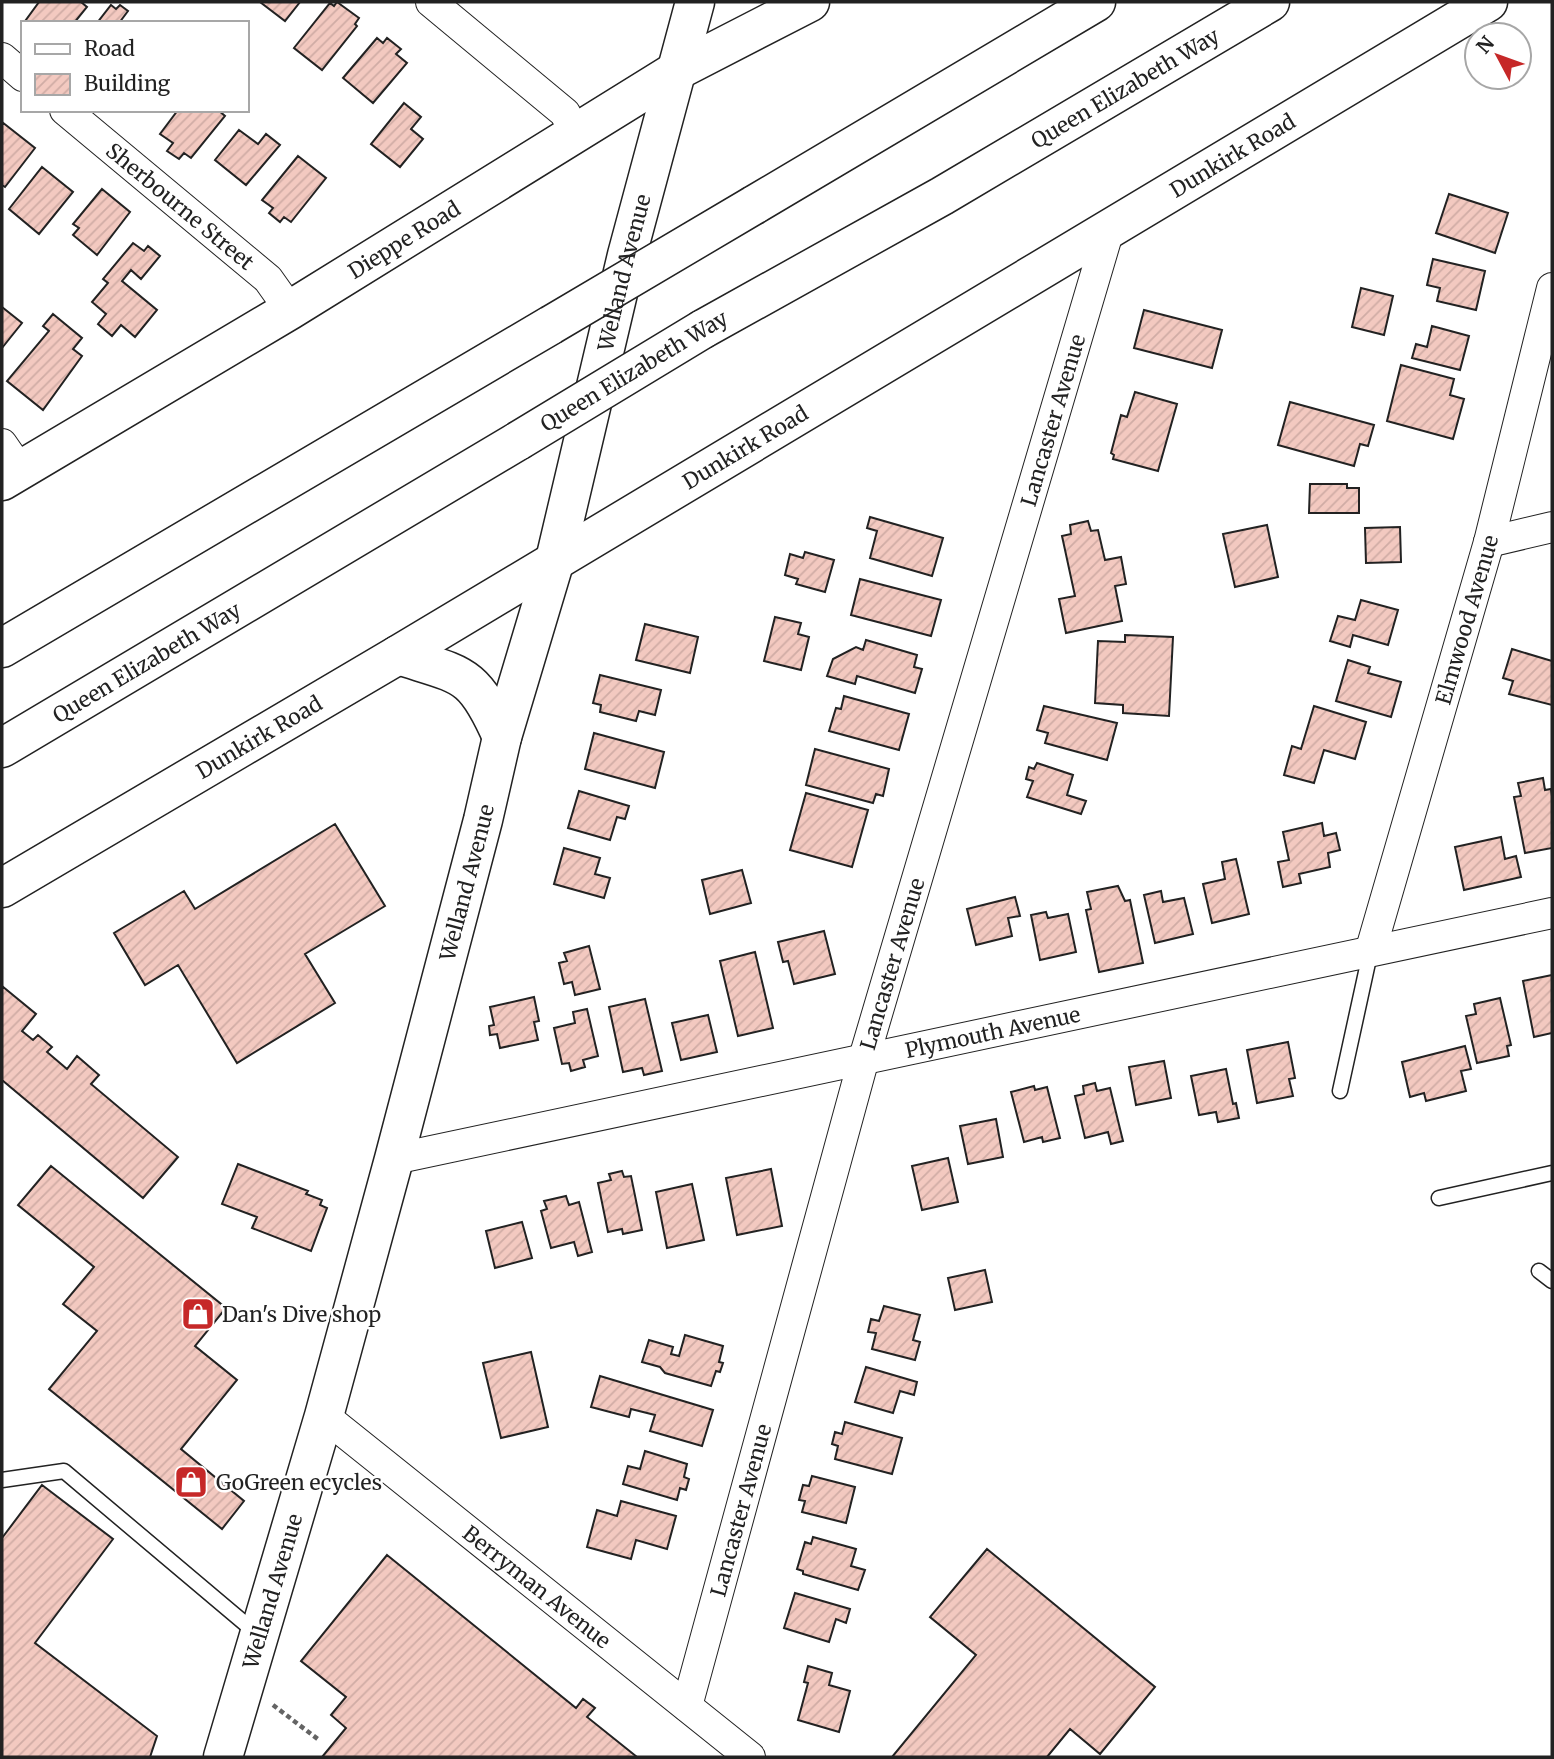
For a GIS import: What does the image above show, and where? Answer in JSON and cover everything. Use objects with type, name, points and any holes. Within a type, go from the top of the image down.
[{"type":"main road","name":"Welland Avenue","points":[[223,1757],[324,1416],[394,1159],[483,820],[502,737],[555,560],[627,255],[695,2]]},
{"type":"main road","name":"Dieppe Road","points":[[8,465],[290,310],[676,71],[810,2]]},
{"type":"main road","points":[[2,648],[1096,2]]},
{"type":"main road","name":"Queen Elizabeth Way","points":[[2,748],[703,329],[942,196],[1270,2]]},
{"type":"main road","name":"Dunkirk Road","points":[[2,888],[398,655],[1110,226],[1488,2]]},
{"type":"main road","points":[[398,655],[465,677],[486,701],[502,737]]},
{"type":"street","points":[[431,2],[565,113],[576,135]]},
{"type":"street","points":[[2,58],[21,74]]},
{"type":"street","name":"Sherbourne Street","points":[[67,112],[268,279],[290,310]]},
{"type":"street","name":"Lancaster Avenue","points":[[687,1706],[864,1058],[1110,226]]},
{"type":"street","name":"Elmwood Avenue","points":[[1371,949],[1489,542],[1552,288]]},
{"type":"street","points":[[1489,542],[1552,527]]},
{"type":"street","name":"Plymouth Avenue","points":[[394,1159],[1371,949],[1552,913]]},
{"type":"street","name":"Berryman Avenue","points":[[324,1416],[750,1757]]},
{"type":"lane","points":[[1340,1091],[1371,949]]},
{"type":"lane","points":[[1439,1199],[1552,1173]]},
{"type":"lane","points":[[1539,1271],[1552,1281]]},
{"type":"lane","points":[[2,1480],[64,1471],[259,1635]]},
{"type":"path","points":[[245,1684],[318,1740]]},
{"type":"building","points":[[39,2],[81,2],[87,7],[76,21],[25,21]]},
{"type":"building","points":[[260,2],[300,2],[285,21]]},
{"type":"building","points":[[337,2],[359,18],[355,24],[357,26],[322,70],[294,48],[330,3],[334,6]]},
{"type":"building","points":[[111,5],[116,9],[120,5],[128,11],[120,21],[99,21]]},
{"type":"building","points":[[377,38],[383,43],[387,38],[401,49],[396,54],[407,63],[373,103],[343,78]]},
{"type":"building","points":[[404,103],[421,117],[411,129],[423,139],[400,167],[371,144]]},
{"type":"building","points":[[176,112],[220,112],[225,116],[191,158],[184,153],[179,159],[167,151],[173,143],[160,134]]},
{"type":"building","points":[[2,122],[35,148],[5,187],[2,185]]},
{"type":"building","points":[[239,130],[258,144],[266,134],[280,145],[246,185],[215,160]]},
{"type":"building","points":[[298,156],[326,178],[291,222],[284,217],[280,222],[269,213],[273,208],[262,200]]},
{"type":"building","points":[[42,167],[73,192],[39,234],[9,209]]},
{"type":"building","points":[[102,189],[130,212],[97,255],[73,235],[79,228],[73,224]]},
{"type":"building","points":[[1449,194],[1508,213],[1495,253],[1436,233]]},
{"type":"building","points":[[133,243],[144,251],[148,246],[160,256],[141,279],[131,270],[122,281],[157,310],[135,337],[121,325],[112,336],[98,324],[106,314],[92,302],[108,283],[103,279]]},
{"type":"building","points":[[1433,259],[1485,271],[1476,310],[1437,301],[1440,288],[1427,285]]},
{"type":"building","points":[[1361,288],[1393,296],[1384,335],[1352,327]]},
{"type":"building","points":[[2,307],[22,323],[2,348]]},
{"type":"building","points":[[1144,310],[1222,330],[1212,368],[1134,348]]},
{"type":"building","points":[[53,314],[82,338],[73,349],[82,356],[43,410],[7,381],[49,331],[43,326]]},
{"type":"building","points":[[1432,326],[1469,336],[1460,370],[1412,358],[1416,344],[1427,347]]},
{"type":"building","points":[[1401,365],[1454,379],[1450,395],[1464,399],[1453,439],[1387,421]]},
{"type":"building","points":[[1135,392],[1177,404],[1158,471],[1113,459],[1114,455],[1111,453],[1121,415],[1127,417]]},
{"type":"building","points":[[1290,402],[1374,425],[1368,446],[1360,444],[1354,466],[1278,445]]},
{"type":"building","points":[[1310,484],[1347,484],[1347,488],[1359,488],[1359,513],[1309,513]]},
{"type":"building","points":[[870,517],[943,538],[932,576],[870,558],[877,531],[867,528]]},
{"type":"building","points":[[1088,521],[1091,531],[1098,530],[1105,560],[1121,557],[1126,584],[1115,586],[1122,621],[1066,633],[1059,599],[1075,596],[1062,536],[1071,534],[1070,525]]},
{"type":"building","points":[[1267,525],[1278,577],[1235,587],[1223,534]]},
{"type":"building","points":[[1400,527],[1401,562],[1366,563],[1365,528]]},
{"type":"building","points":[[805,552],[834,560],[825,592],[796,584],[798,579],[785,575],[790,554],[803,558]]},
{"type":"building","points":[[860,579],[941,600],[931,636],[851,615]]},
{"type":"building","points":[[1361,600],[1398,610],[1388,645],[1353,635],[1350,647],[1330,641],[1338,616],[1355,620]]},
{"type":"building","points":[[775,617],[801,623],[798,634],[809,637],[801,670],[764,661]]},
{"type":"building","points":[[645,624],[698,637],[690,673],[636,660]]},
{"type":"building","points":[[1125,635],[1173,637],[1169,716],[1123,713],[1123,705],[1095,703],[1098,641],[1125,642]]},
{"type":"building","points":[[866,640],[917,655],[914,667],[922,669],[915,693],[857,676],[855,684],[827,676],[833,659],[856,647],[863,650]]},
{"type":"building","points":[[1512,649],[1552,661],[1552,705],[1509,694],[1513,681],[1503,678]]},
{"type":"building","points":[[1348,660],[1370,667],[1368,673],[1401,682],[1391,717],[1336,701]]},
{"type":"building","points":[[600,675],[661,690],[655,715],[639,711],[636,721],[600,712],[601,705],[593,703]]},
{"type":"building","points":[[844,696],[909,714],[899,750],[829,731],[836,708],[841,709]]},
{"type":"building","points":[[1044,706],[1117,723],[1107,760],[1045,743],[1048,733],[1037,730]]},
{"type":"building","points":[[1314,706],[1366,722],[1355,759],[1324,750],[1314,783],[1284,775],[1292,746],[1301,749]]},
{"type":"building","points":[[594,733],[664,752],[655,788],[585,769]]},
{"type":"building","points":[[815,749],[889,769],[883,796],[876,794],[873,803],[806,785]]},
{"type":"building","points":[[1037,763],[1073,775],[1067,795],[1086,801],[1081,814],[1027,797],[1033,781],[1026,779],[1029,767],[1034,769]]},
{"type":"building","points":[[1543,778],[1545,790],[1551,789],[1552,796],[1552,848],[1525,853],[1514,797],[1521,796],[1518,783]]},
{"type":"building","points":[[579,791],[629,806],[625,819],[617,817],[610,840],[568,828]]},
{"type":"building","points":[[806,793],[868,810],[852,867],[790,850]]},
{"type":"building","points":[[1322,823],[1324,836],[1336,833],[1340,850],[1328,853],[1330,867],[1299,874],[1301,883],[1283,887],[1278,862],[1289,860],[1283,832]]},
{"type":"building","points":[[335,824],[385,906],[305,954],[335,1003],[237,1063],[178,965],[145,985],[114,933],[184,891],[195,909]]},
{"type":"building","points":[[1501,837],[1505,859],[1516,856],[1521,877],[1464,890],[1455,847]]},
{"type":"building","points":[[564,848],[600,858],[595,874],[610,878],[604,898],[554,884]]},
{"type":"building","points":[[1236,859],[1249,914],[1212,923],[1203,884],[1225,879],[1222,862]]},
{"type":"building","points":[[742,870],[751,903],[710,914],[702,880]]},
{"type":"building","points":[[1118,886],[1125,901],[1130,900],[1143,963],[1099,972],[1086,910],[1091,909],[1087,892]]},
{"type":"building","points":[[1161,891],[1163,902],[1184,898],[1193,934],[1155,943],[1144,895]]},
{"type":"building","points":[[1015,897],[1020,916],[1008,918],[1012,936],[976,945],[967,909]]},
{"type":"building","points":[[1046,912],[1048,918],[1068,914],[1076,952],[1040,960],[1031,915]]},
{"type":"building","points":[[824,931],[835,974],[794,984],[788,961],[783,962],[778,942]]},
{"type":"building","points":[[589,946],[600,989],[575,995],[572,982],[564,984],[559,963],[567,961],[564,953]]},
{"type":"building","points":[[755,952],[773,1028],[738,1036],[720,961]]},
{"type":"building","points":[[1552,975],[1552,1033],[1534,1037],[1523,981]]},
{"type":"building","points":[[2,986],[36,1014],[22,1031],[33,1040],[38,1035],[52,1047],[47,1052],[67,1069],[77,1056],[99,1075],[91,1084],[178,1157],[143,1198],[2,1080]]},
{"type":"building","points":[[534,997],[539,1021],[534,1022],[538,1040],[500,1048],[497,1034],[490,1035],[489,1026],[494,1025],[490,1007]]},
{"type":"building","points":[[1500,998],[1511,1045],[1507,1046],[1509,1056],[1477,1063],[1466,1016],[1476,1014],[1474,1004]]},
{"type":"building","points":[[645,999],[662,1071],[644,1075],[642,1068],[623,1072],[609,1007]]},
{"type":"building","points":[[587,1009],[598,1056],[583,1060],[585,1067],[571,1071],[569,1063],[562,1064],[554,1028],[575,1023],[573,1012]]},
{"type":"building","points":[[708,1015],[717,1052],[681,1060],[672,1023]]},
{"type":"building","points":[[1288,1042],[1295,1078],[1289,1079],[1293,1096],[1257,1103],[1247,1050]]},
{"type":"building","points":[[1465,1046],[1471,1069],[1461,1071],[1466,1091],[1426,1101],[1424,1093],[1410,1097],[1402,1062]]},
{"type":"building","points":[[1164,1061],[1171,1098],[1136,1105],[1129,1067]]},
{"type":"building","points":[[1226,1069],[1233,1104],[1236,1103],[1239,1118],[1218,1122],[1216,1112],[1199,1115],[1191,1076]]},
{"type":"building","points":[[1095,1083],[1097,1091],[1110,1088],[1123,1141],[1111,1144],[1108,1132],[1085,1138],[1075,1096],[1084,1094],[1083,1086]]},
{"type":"building","points":[[1034,1086],[1035,1090],[1047,1087],[1060,1138],[1043,1142],[1042,1137],[1024,1142],[1011,1092]]},
{"type":"building","points":[[996,1119],[1003,1157],[968,1164],[960,1126]]},
{"type":"building","points":[[948,1158],[958,1202],[922,1210],[912,1166]]},
{"type":"building","points":[[238,1164],[308,1191],[306,1194],[322,1200],[320,1205],[327,1208],[311,1251],[252,1228],[257,1217],[222,1204]]},
{"type":"building","points":[[51,1166],[226,1308],[195,1346],[237,1380],[181,1449],[244,1501],[222,1529],[49,1389],[97,1331],[63,1304],[94,1267],[18,1205]]},
{"type":"building","points":[[771,1169],[782,1226],[737,1235],[726,1178]]},
{"type":"building","points":[[622,1171],[624,1177],[631,1176],[642,1230],[623,1234],[622,1229],[608,1232],[598,1183],[611,1180],[609,1174]]},
{"type":"building","points":[[692,1184],[704,1240],[667,1248],[656,1192]]},
{"type":"building","points":[[566,1196],[569,1205],[579,1202],[592,1252],[578,1256],[574,1242],[551,1248],[541,1211],[547,1209],[544,1201]]},
{"type":"building","points":[[522,1222],[532,1258],[495,1268],[486,1231]]},
{"type":"building","points":[[985,1270],[992,1302],[955,1310],[948,1278]]},
{"type":"building","points":[[884,1306],[920,1315],[913,1340],[920,1342],[915,1360],[872,1349],[876,1333],[868,1332],[871,1319],[879,1321]]},
{"type":"building","points":[[685,1335],[723,1346],[719,1362],[723,1363],[720,1372],[716,1371],[711,1386],[665,1373],[660,1367],[642,1362],[649,1340],[673,1347],[671,1354],[679,1356]]},
{"type":"building","points":[[531,1352],[548,1427],[501,1438],[483,1363]]},
{"type":"building","points":[[866,1367],[917,1382],[914,1395],[900,1391],[893,1413],[855,1402]]},
{"type":"building","points":[[600,1376],[713,1410],[702,1446],[650,1431],[655,1415],[631,1409],[629,1417],[591,1407]]},
{"type":"building","points":[[845,1422],[902,1438],[892,1474],[835,1459],[838,1446],[832,1444],[835,1432],[842,1434]]},
{"type":"building","points":[[645,1451],[687,1464],[684,1477],[689,1479],[686,1490],[680,1488],[677,1500],[623,1484],[628,1466],[640,1469]]},
{"type":"building","points":[[812,1476],[855,1487],[846,1523],[802,1512],[805,1501],[799,1500],[803,1485],[809,1486]]},
{"type":"building","points":[[42,1485],[113,1539],[35,1643],[157,1736],[150,1757],[2,1757],[2,1538]]},
{"type":"building","points":[[621,1501],[676,1516],[667,1549],[636,1540],[631,1559],[587,1547],[597,1510],[617,1516]]},
{"type":"building","points":[[813,1537],[856,1549],[851,1566],[865,1570],[858,1590],[803,1574],[803,1571],[797,1569],[805,1542],[811,1544]]},
{"type":"building","points":[[987,1549],[1155,1687],[1100,1754],[1070,1729],[1047,1757],[892,1757],[976,1655],[930,1617]]},
{"type":"building","points":[[387,1555],[576,1708],[583,1699],[595,1708],[587,1717],[637,1757],[322,1757],[346,1728],[331,1715],[346,1697],[301,1661]]},
{"type":"building","points":[[795,1593],[850,1609],[846,1623],[836,1619],[829,1642],[784,1628]]},
{"type":"building","points":[[808,1666],[832,1673],[829,1685],[850,1691],[839,1732],[798,1720],[808,1683],[804,1682]]},
{"type":"place","name":"Dan's Dive shop","points":[[198,1314]]},
{"type":"place","name":"GoGreen ecycles","points":[[191,1482]]}]
